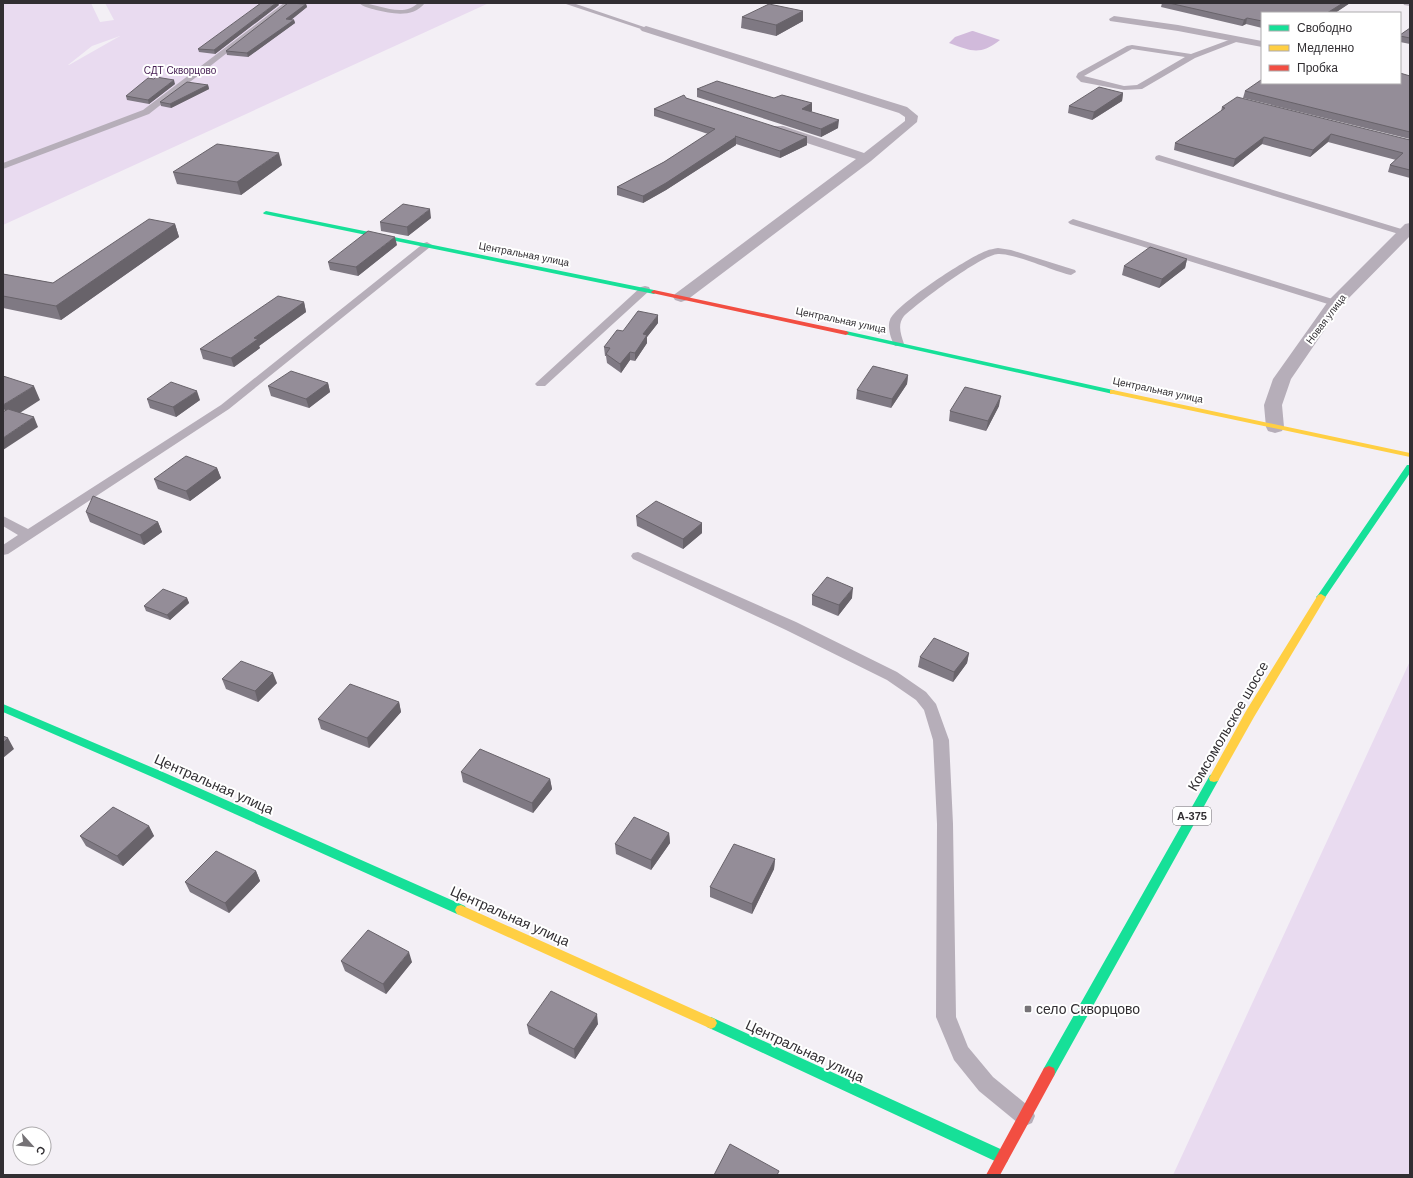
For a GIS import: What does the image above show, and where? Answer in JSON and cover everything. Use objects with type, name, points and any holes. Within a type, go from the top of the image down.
[{"type":"main road","name":"Центральная улица","points":[[266,213],[645,289],[1275,427],[1410,455]]},
{"type":"main road","name":"Комсомольское шоссе","points":[[993,1175],[1250,714],[1331,581],[1410,467]]},
{"type":"main road","name":"Центральная улица","points":[[3,708],[169,779],[525,938],[1002,1157]]},
{"type":"street","points":[[1114,18],[1261,44]]},
{"type":"street","points":[[646,29],[903,110],[912,116],[911,122],[866,158],[681,297]]},
{"type":"street","points":[[767,126],[866,158]]},
{"type":"street","name":"Новая улица","points":[[1275,427],[1273,405],[1282,380],[1335,303],[1407,230]]},
{"type":"lane","points":[[3,166],[146,112],[288,3]]},
{"type":"lane","points":[[362,3],[394,12],[410,11],[420,6],[422,3]]},
{"type":"lane","points":[[566,3],[646,29]]},
{"type":"lane","points":[[1192,56],[1132,47],[1127,48],[1080,77],[1084,80],[1132,89],[1139,87],[1192,56],[1240,39]]},
{"type":"lane","points":[[1159,158],[1407,230]]},
{"type":"lane","points":[[1073,222],[1335,303]]},
{"type":"lane","points":[[3,551],[225,407],[427,245]]},
{"type":"lane","points":[[899,344],[895,322],[899,313],[911,303],[989,253],[998,251],[1008,252],[1071,272]]},
{"type":"lane","points":[[540,384],[645,289]]},
{"type":"lane","points":[[3,520],[28,535]]},
{"type":"lane","points":[[638,556],[791,626],[892,676],[921,696],[932,708],[941,740],[945,816],[946,1017],[961,1052],[986,1084],[1025,1116]]},
{"type":"green space","name":"СДТ Скворцово","points":[[3,3],[91,3],[100,22],[114,20],[105,3],[489,3],[3,225]],"holes":[[[120,36],[69,65],[92,46]]]},
{"type":"green space","points":[[1410,661],[1410,1175],[1173,1175]]},
{"type":"shaded area","points":[[972,31],[1000,40],[981,50],[970,50],[949,43],[955,37]]},
{"type":"building","points":[[261,3],[276,3],[214,50],[198,49]]},
{"type":"building","points":[[288,3],[306,4],[286,19],[294,20],[247,53],[226,51]]},
{"type":"building","points":[[1169,3],[1343,3],[1329,12],[1261,12],[1261,21],[1247,18],[1244,20]]},
{"type":"building","points":[[769,4],[803,11],[776,25],[742,17]]},
{"type":"building","points":[[1410,28],[1410,38],[1401,36],[1401,34]]},
{"type":"building","points":[[1401,73],[1410,76],[1410,132],[1245,91],[1261,80],[1261,84],[1401,84]]},
{"type":"building","points":[[156,77],[174,80],[148,100],[126,96],[148,78],[154,79]]},
{"type":"building","points":[[717,81],[774,98],[782,95],[812,103],[802,109],[839,120],[821,129],[697,89]]},
{"type":"building","points":[[187,82],[208,85],[170,104],[160,102]]},
{"type":"building","points":[[1099,87],[1123,93],[1094,112],[1069,106]]},
{"type":"building","points":[[684,95],[686,98],[807,137],[780,151],[735,136],[736,137],[666,183],[643,196],[617,187],[664,162],[715,129],[654,109]]},
{"type":"building","points":[[1237,97],[1410,140],[1410,170],[1390,165],[1403,153],[1331,134],[1313,150],[1264,137],[1235,159],[1175,143],[1225,108],[1222,107]]},
{"type":"building","points":[[217,144],[279,153],[237,182],[173,172]]},
{"type":"building","points":[[403,204],[430,209],[407,227],[380,222]]},
{"type":"building","points":[[149,219],[175,224],[56,306],[3,296],[3,274],[53,283]]},
{"type":"building","points":[[368,231],[395,237],[356,267],[328,262]]},
{"type":"building","points":[[1150,247],[1187,259],[1162,279],[1124,266]]},
{"type":"building","points":[[278,296],[304,302],[254,338],[258,339],[231,358],[200,349]]},
{"type":"building","points":[[638,311],[658,315],[643,334],[647,335],[635,353],[630,352],[620,364],[606,354],[610,348],[604,347],[617,330],[623,331]]},
{"type":"building","points":[[873,366],[908,375],[892,399],[857,390]]},
{"type":"building","points":[[291,371],[328,383],[306,399],[268,386]]},
{"type":"building","points":[[3,376],[34,386],[3,405]]},
{"type":"building","points":[[171,382],[197,391],[173,407],[147,399]]},
{"type":"building","points":[[965,387],[1001,396],[988,421],[950,411]]},
{"type":"building","points":[[8,409],[34,417],[3,438],[3,412]]},
{"type":"building","points":[[186,456],[217,468],[186,491],[154,479]]},
{"type":"building","points":[[93,496],[158,522],[140,535],[86,512]]},
{"type":"building","points":[[656,501],[702,523],[683,539],[636,516]]},
{"type":"building","points":[[827,577],[853,588],[839,605],[812,595]]},
{"type":"building","points":[[163,589],[187,598],[167,615],[144,606]]},
{"type":"building","points":[[934,638],[969,653],[954,672],[920,657]]},
{"type":"building","points":[[241,661],[273,673],[255,691],[222,679]]},
{"type":"building","points":[[350,684],[399,702],[367,738],[318,719]]},
{"type":"building","points":[[3,736],[8,738],[3,743]]},
{"type":"building","points":[[480,749],[550,779],[532,803],[461,772]]},
{"type":"building","points":[[113,807],[149,826],[117,856],[80,836]]},
{"type":"building","points":[[634,817],[669,833],[651,860],[615,844]]},
{"type":"building","points":[[734,844],[775,859],[752,904],[710,887]]},
{"type":"building","points":[[216,851],[256,871],[225,903],[185,882]]},
{"type":"building","points":[[368,930],[409,952],[383,984],[341,961]]},
{"type":"building","points":[[551,991],[597,1014],[574,1049],[527,1025]]},
{"type":"building","points":[[730,1144],[779,1171],[777,1175],[714,1175]]},
{"type":"traffic: fast","points":[[266,213],[654,292]]},
{"type":"traffic: fast","points":[[846,333],[1113,392]]},
{"type":"traffic: fast","points":[[1321,597],[1410,467]]},
{"type":"traffic: fast","points":[[3,708],[161,776],[461,910]]},
{"type":"traffic: fast","points":[[1049,1072],[1214,778]]},
{"type":"traffic: fast","points":[[711,1023],[1002,1157]]},
{"type":"traffic: slow","points":[[1113,392],[1410,455]]},
{"type":"traffic: slow","points":[[1214,778],[1250,714],[1321,597]]},
{"type":"traffic: slow","points":[[461,910],[711,1023]]},
{"type":"traffic: jam","points":[[654,292],[846,333]]},
{"type":"traffic: jam","points":[[993,1175],[1049,1072]]},
{"type":"place","name":"село Скворцово","points":[[1028,1009]]}]
